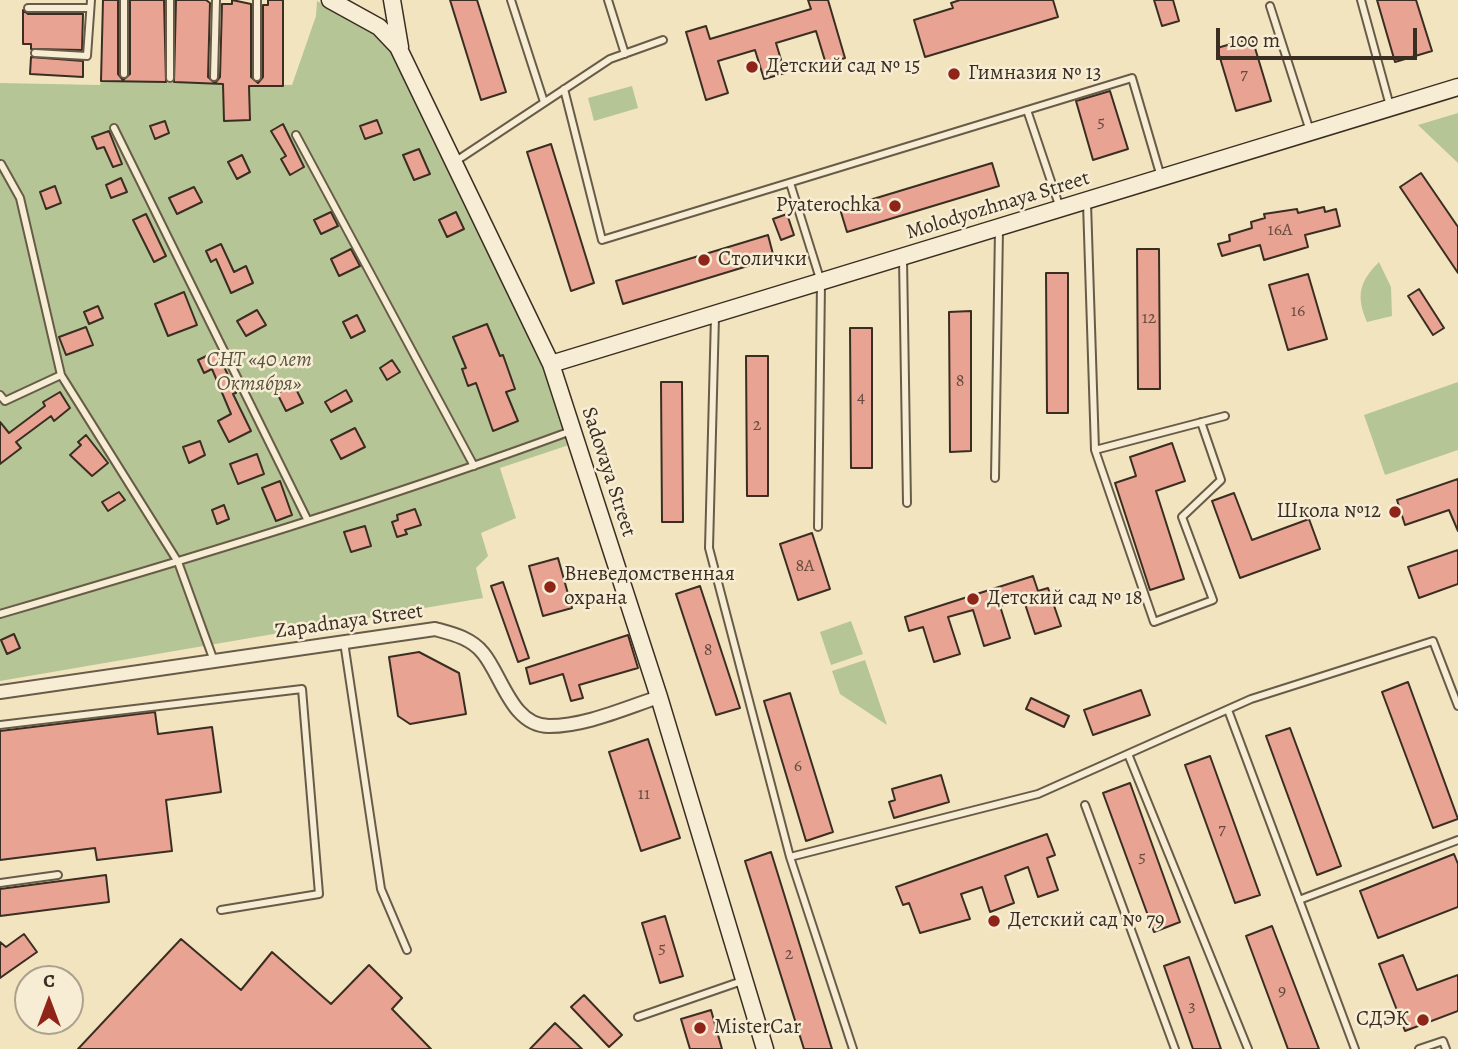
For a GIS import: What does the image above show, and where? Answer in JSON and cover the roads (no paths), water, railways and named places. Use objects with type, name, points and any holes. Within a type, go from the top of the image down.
[{"type":"street","name":"Sadovaya Street","points":[[330,0],[351,5],[389,35],[402,56],[551,364],[659,697],[765,1049]]},
{"type":"street","points":[[392,0],[402,56]]},
{"type":"street","name":"Molodyozhnaya Street","points":[[551,364],[1458,87]]},
{"type":"street","name":"Zapadnaya Street","points":[[0,692],[435,629],[463,637],[482,652],[520,714],[546,726],[570,724],[659,697]]},
{"type":"lane","points":[[34,53],[87,56],[91,0]]},
{"type":"lane","points":[[124,0],[124,74]]},
{"type":"lane","points":[[170,0],[170,78]]},
{"type":"lane","points":[[215,77],[216,0]]},
{"type":"lane","points":[[257,0],[257,77]]},
{"type":"lane","points":[[512,0],[544,103]]},
{"type":"lane","points":[[608,0],[625,54]]},
{"type":"lane","points":[[1361,0],[1391,108]]},
{"type":"lane","points":[[1270,6],[1310,133]]},
{"type":"lane","points":[[29,8],[90,8]]},
{"type":"lane","points":[[454,162],[610,59],[663,40]]},
{"type":"lane","points":[[564,89],[603,240],[1132,78],[1161,178]]},
{"type":"lane","points":[[1027,110],[1060,209]]},
{"type":"lane","points":[[114,128],[307,519]]},
{"type":"lane","points":[[296,135],[474,466]]},
{"type":"lane","points":[[1,164],[20,198],[61,375],[178,562],[214,661]]},
{"type":"lane","points":[[790,183],[821,282],[818,527]]},
{"type":"lane","points":[[1087,201],[1095,450],[1154,622],[1213,600],[1182,517],[1221,480],[1201,422]]},
{"type":"lane","points":[[995,478],[999,227]]},
{"type":"lane","points":[[903,257],[907,503]]},
{"type":"lane","points":[[715,314],[709,548],[790,857],[853,1049]]},
{"type":"lane","points":[[0,395],[5,401],[61,375]]},
{"type":"lane","points":[[1095,450],[1225,416]]},
{"type":"lane","points":[[0,614],[178,562],[474,466],[572,430]]},
{"type":"lane","points":[[790,857],[1038,794],[1251,699],[1433,641],[1458,705]]},
{"type":"lane","points":[[344,642],[381,889],[407,950]]},
{"type":"lane","points":[[0,725],[302,689],[320,894],[221,910]]},
{"type":"lane","points":[[1228,710],[1355,1049]]},
{"type":"lane","points":[[1128,754],[1248,1049]]},
{"type":"lane","points":[[1085,805],[1175,1049]]},
{"type":"lane","points":[[1299,900],[1458,840]]},
{"type":"lane","points":[[0,883],[58,875]]},
{"type":"lane","points":[[638,1017],[744,981]]},
{"type":"lane","points":[[1419,1049],[1443,1041],[1446,1049]]},
{"type":"place","name":"Детский сад № 15","points":[[752,67]]},
{"type":"place","name":"Гимназия № 13","points":[[954,74]]},
{"type":"place","name":"Pyaterochka","points":[[895,206]]},
{"type":"place","name":"Столички","points":[[704,260]]},
{"type":"place","name":"Школа №12","points":[[1395,512]]},
{"type":"place","name":"Вневедомственная охрана","points":[[550,587]]},
{"type":"place","name":"Детский сад № 18","points":[[973,599]]},
{"type":"place","name":"Детский сад № 79","points":[[994,921]]},
{"type":"place","name":"СДЭК","points":[[1423,1020]]},
{"type":"place","name":"MisterCar","points":[[700,1028]]},
{"type":"park label","name":"СНТ «40 лет Октября»","points":[[259,373]]}]
